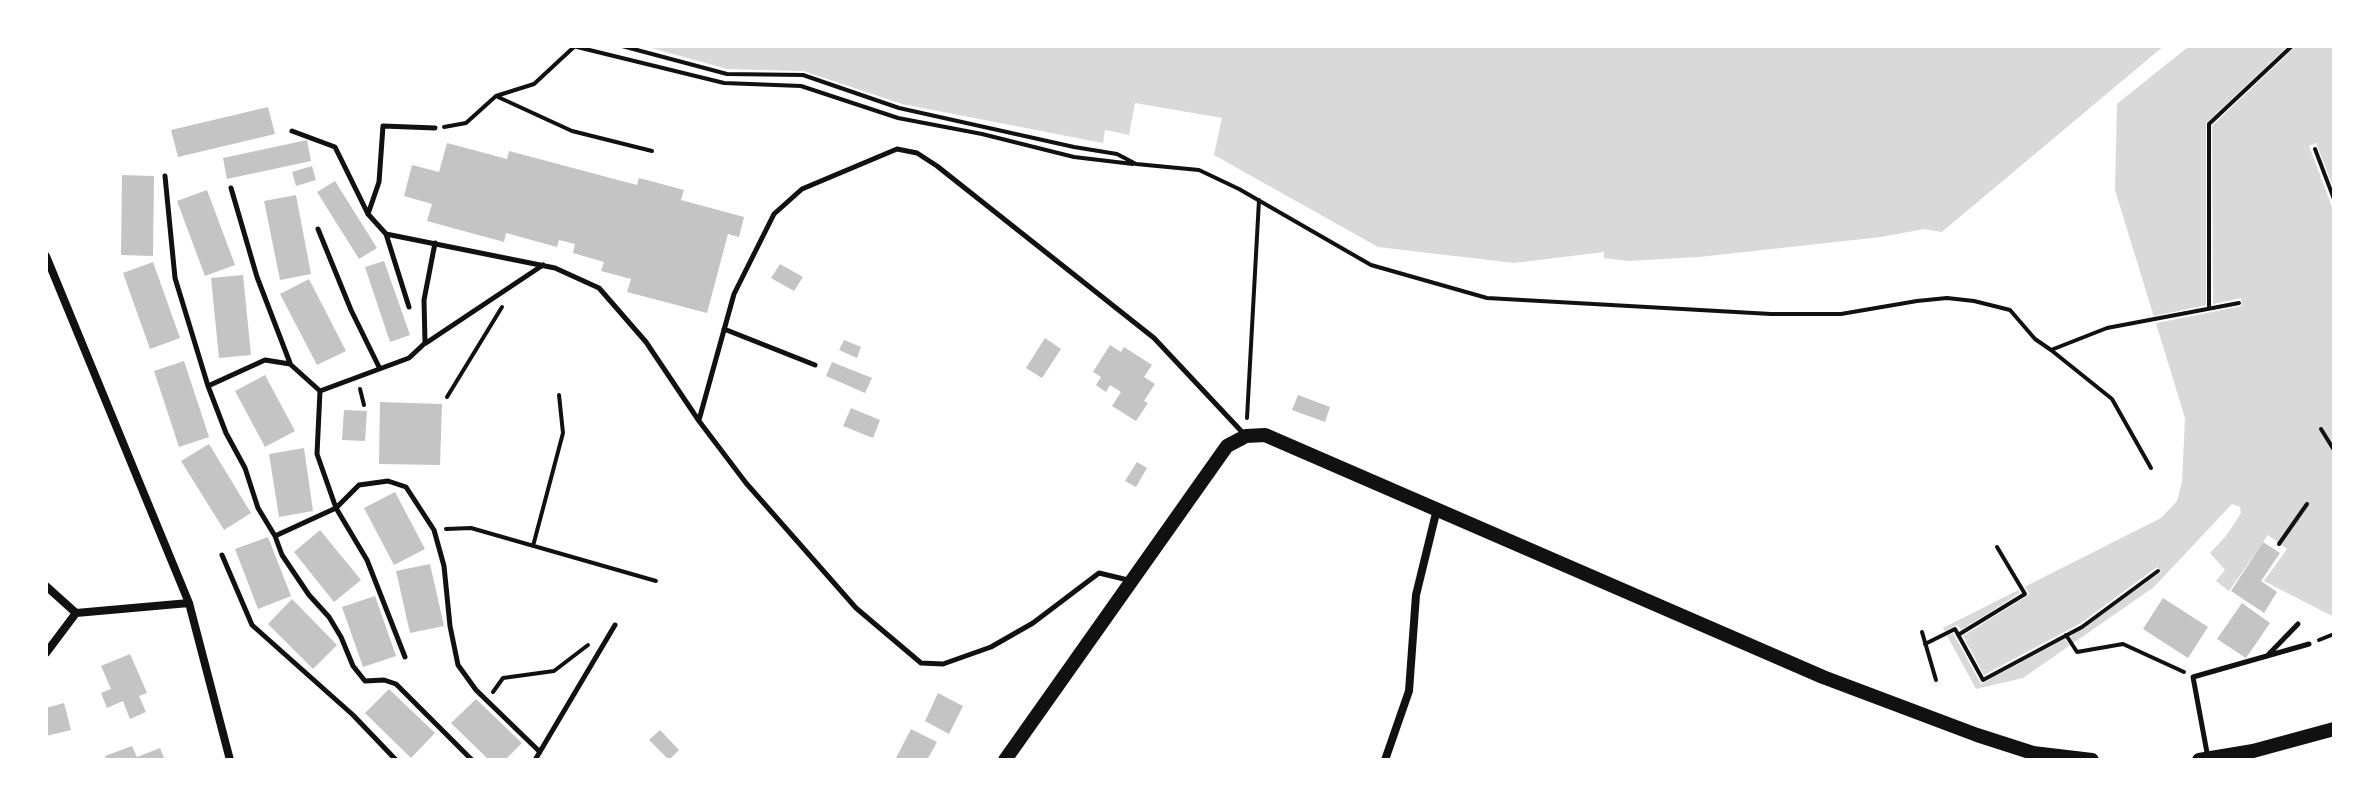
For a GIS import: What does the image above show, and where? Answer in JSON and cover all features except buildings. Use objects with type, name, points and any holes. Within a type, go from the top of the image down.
[{"type":"main road","points":[[1005,760],[1227,446],[1246,436],[1265,435],[1823,677],[2033,753],[2092,760]]},
{"type":"main road","points":[[2199,760],[2253,751],[2334,729]]},
{"type":"street","points":[[46,256],[189,603],[230,760]]},
{"type":"street","points":[[1385,760],[1409,691],[1416,595],[1437,509]]},
{"type":"street","points":[[46,586],[76,613],[189,603]]},
{"type":"street","points":[[46,653],[76,613]]},
{"type":"lane","points":[[368,214],[379,182],[383,126],[435,128]]},
{"type":"lane","points":[[292,131],[335,147],[368,214],[386,234],[409,307]]},
{"type":"lane","points":[[699,421],[734,294],[774,214],[802,189],[897,149],[917,153],[937,166],[1154,338],[1246,436]]},
{"type":"lane","points":[[165,176],[175,278],[208,386],[226,433],[245,468],[258,508],[275,536],[282,555],[309,595],[329,617],[353,666],[365,681],[384,680],[396,684],[472,760]]},
{"type":"lane","points":[[231,188],[257,277],[290,364],[320,391]]},
{"type":"lane","points":[[318,229],[351,310],[379,367]]},
{"type":"lane","points":[[386,234],[555,268],[599,288],[646,342],[699,421],[746,483],[856,608],[921,663],[943,664],[991,647],[1033,623],[1099,573],[1131,581]]},
{"type":"lane","points":[[425,343],[424,300],[435,243]]},
{"type":"lane","points":[[320,391],[409,358],[425,343],[543,265]]},
{"type":"lane","points":[[724,329],[815,365]]},
{"type":"lane","points":[[208,386],[265,360],[290,364]]},
{"type":"lane","points":[[320,391],[317,454],[336,508],[367,560],[405,657]]},
{"type":"lane","points":[[275,536],[336,508],[359,485],[388,481],[406,487],[434,530],[444,566],[450,626],[458,665],[487,701],[540,752]]},
{"type":"lane","points":[[222,555],[252,625],[353,715],[396,760]]},
{"type":"lane","points":[[2267,656],[2298,624]]},
{"type":"lane","points":[[535,760],[615,625]]},
{"type":"lane","points":[[2208,759],[2193,677],[2309,644]]},
{"type":"path","points":[[435,128],[466,123],[496,96],[534,84],[574,46],[724,83],[801,86],[898,118],[982,134],[1074,157],[1199,170],[1259,200],[1371,265],[1487,298],[1771,314],[1841,314],[1947,298],[1974,301],[2010,310],[2035,339],[2112,399],[2151,468]]},
{"type":"path","points":[[622,46],[727,74],[803,75],[899,108],[1117,154],[1136,164]]},
{"type":"path","points":[[2209,308],[2209,124],[2292,46]]},
{"type":"path","points":[[496,96],[572,131],[652,151]]},
{"type":"path","points":[[2315,149],[2334,199]]},
{"type":"path","points":[[1246,436],[1259,200]]},
{"type":"path","points":[[447,397],[516,284]]},
{"type":"path","points":[[2051,350],[2107,328],[2239,303]]},
{"type":"path","points":[[533,546],[563,433],[559,395]]},
{"type":"path","points":[[2321,429],[2334,450]]},
{"type":"path","points":[[2279,544],[2307,504]]},
{"type":"path","points":[[434,530],[471,528],[656,581]]},
{"type":"path","points":[[1958,635],[2025,594],[1997,547]]},
{"type":"path","points":[[1925,644],[1955,629],[1983,680],[2082,627],[2158,571]]},
{"type":"path","points":[[1922,632],[1936,680]]},
{"type":"path","points":[[2066,635],[2077,652],[2123,644],[2193,677]]},
{"type":"path","points":[[487,701],[503,678],[554,671],[591,643]]},
{"type":"shaded area","points":[[644,46],[2164,46],[1942,232],[1924,229],[1881,237],[1699,257],[1629,261],[1604,258],[1604,252],[1514,263],[1378,247],[1214,155],[1222,118],[1135,103],[1129,135],[1105,130],[1103,143],[902,104],[803,71],[727,69]]},
{"type":"shaded area","points":[[2189,46],[2334,46],[2334,617],[2264,581],[2287,549],[2268,535],[2229,591],[2216,581],[2225,570],[2210,553],[2241,513],[2240,507],[2232,504],[2154,587],[2023,678],[1976,689],[1943,628],[2161,518],[2177,501],[2182,482],[2185,418],[2115,190],[2117,103]]},
{"type":"pier","points":[[2164,46],[2168,46],[1943,236],[1942,232]]},
{"type":"pier","points":[[2183,46],[2189,46],[2113,107],[2115,100]]},
{"type":"pier","points":[[2288,46],[2296,46],[2212,126],[2213,304],[2241,298],[2242,306],[2152,324],[2150,317],[2206,305],[2206,123]]},
{"type":"pier","points":[[2316,143],[2334,189],[2334,212],[2309,146]]},
{"type":"pier","points":[[2157,567],[2161,572],[2070,637],[2073,643],[2070,646],[2065,639],[1981,684],[1953,633],[1944,637],[1942,633],[1957,625],[1961,630],[2020,593],[2016,586],[2022,582],[2030,594],[1963,636],[1984,675],[2081,623]]}]
